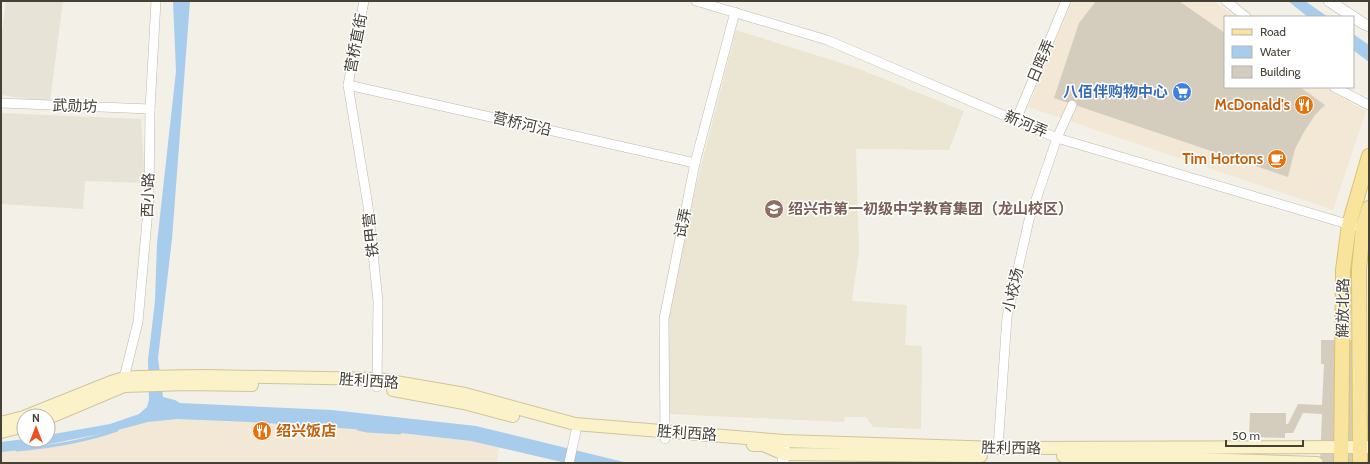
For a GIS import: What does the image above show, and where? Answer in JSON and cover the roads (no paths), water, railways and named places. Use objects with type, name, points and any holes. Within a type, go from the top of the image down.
[{"type":"main road","name":"解放北路","points":[[1341,463],[1343,270],[1349,224],[1369,156]]},
{"type":"main road","name":"解放北路","points":[[1360,463],[1365,447],[1363,228],[1369,208]]},
{"type":"main road","name":"胜利西路","points":[[45,408],[111,382],[164,381],[205,376],[378,383],[465,394],[575,424],[763,445],[784,459],[1142,457],[1317,463]]},
{"type":"main road","name":"胜利西路","points":[[56,414],[124,382]]},
{"type":"main road","name":"胜利西路","points":[[378,383],[576,431],[784,441],[998,448],[1365,447]]},
{"type":"main road","name":"胜利西路","points":[[1,423],[16,419]]},
{"type":"main road","points":[[1,432],[16,428]]},
{"type":"street","name":"西小路","points":[[124,382],[138,322],[149,198],[150,109],[156,1]]},
{"type":"street","name":"营桥直街","points":[[348,85],[364,1]]},
{"type":"street","name":"新河弄","points":[[696,1],[827,40],[1057,138],[1363,228]]},
{"type":"street","name":"日晖弄","points":[[1016,120],[1066,1]]},
{"type":"street","points":[[1226,1],[1245,16]]},
{"type":"street","points":[[1329,1],[1352,16]]},
{"type":"street","name":"试弄","points":[[665,435],[664,319],[696,163],[735,12]]},
{"type":"street","points":[[1354,17],[1369,26]]},
{"type":"street","name":"营桥河沿","points":[[348,85],[696,163]]},
{"type":"street","name":"铁甲营","points":[[348,85],[368,206],[377,293],[378,383]]},
{"type":"street","points":[[1336,88],[1369,105]]},
{"type":"street","name":"武勋坊","points":[[1,103],[150,109]]},
{"type":"street","name":"小校场","points":[[998,448],[1006,317],[1030,220],[1057,138],[1072,105]]},
{"type":"street","points":[[569,463],[576,431]]},
{"type":"street","points":[[784,441],[784,459]]},
{"type":"water","points":[[173,1],[190,1],[172,239],[158,358],[163,397],[180,403],[332,410],[476,426],[628,463],[566,463],[471,441],[383,431],[250,422],[177,419],[148,422],[114,431],[56,443],[56,434],[110,424],[139,414],[147,407],[149,400],[148,360],[155,301],[157,243],[176,71]]},
{"type":"water","points":[[1288,1],[1305,1],[1327,16],[1307,16]]},
{"type":"water","points":[[1354,35],[1369,45],[1369,62],[1354,51]]},
{"type":"water","points":[[16,440],[16,448],[30,448],[1,452],[1,442]]},
{"type":"waterway","points":[[358,429],[400,433]]},
{"type":"waterway","points":[[17,450],[68,443],[117,430]]},
{"type":"place","name":"八佰伴购物中心","points":[[1182,92]]},
{"type":"place","name":"McDonald's","points":[[1304,105]]},
{"type":"place","name":"Tim Hortons","points":[[1277,159]]},
{"type":"place","name":"绍兴市第一初级中学教育集团（龙山校区）","points":[[774,209]]},
{"type":"place","name":"绍兴饭店","points":[[262,431]]}]
